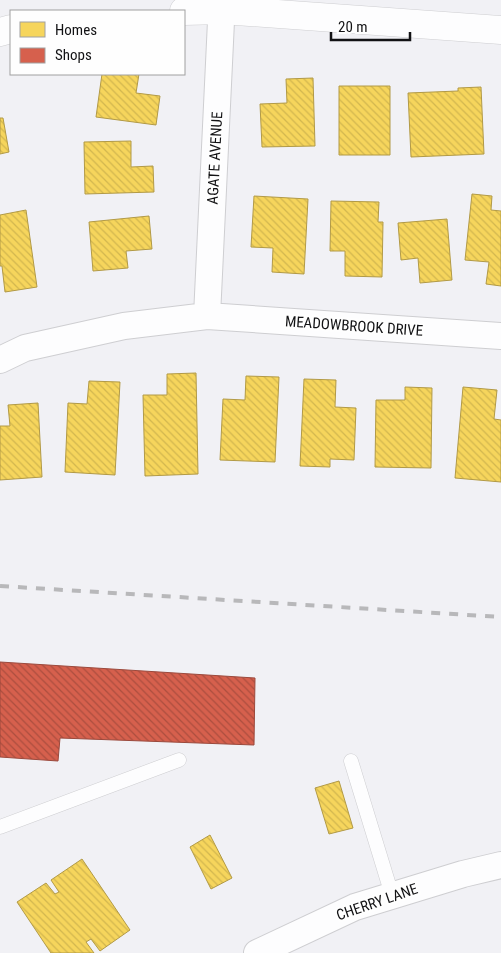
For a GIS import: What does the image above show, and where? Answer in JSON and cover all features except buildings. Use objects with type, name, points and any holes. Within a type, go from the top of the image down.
[{"type":"street","points":[[185,12],[222,5],[501,30]]},
{"type":"street","name":"AGATE AVENUE","points":[[207,316],[222,5]]},
{"type":"street","name":"MEADOWBROOK DRIVE","points":[[0,360],[24,348],[124,326],[207,316],[501,336]]},
{"type":"street","name":"CHERRY LANE","points":[[264,951],[355,907],[463,874],[501,865]]},
{"type":"lane","points":[[0,828],[180,760]]},
{"type":"lane","points":[[351,761],[392,895]]},
{"type":"railway","points":[[0,586],[501,617]]}]
